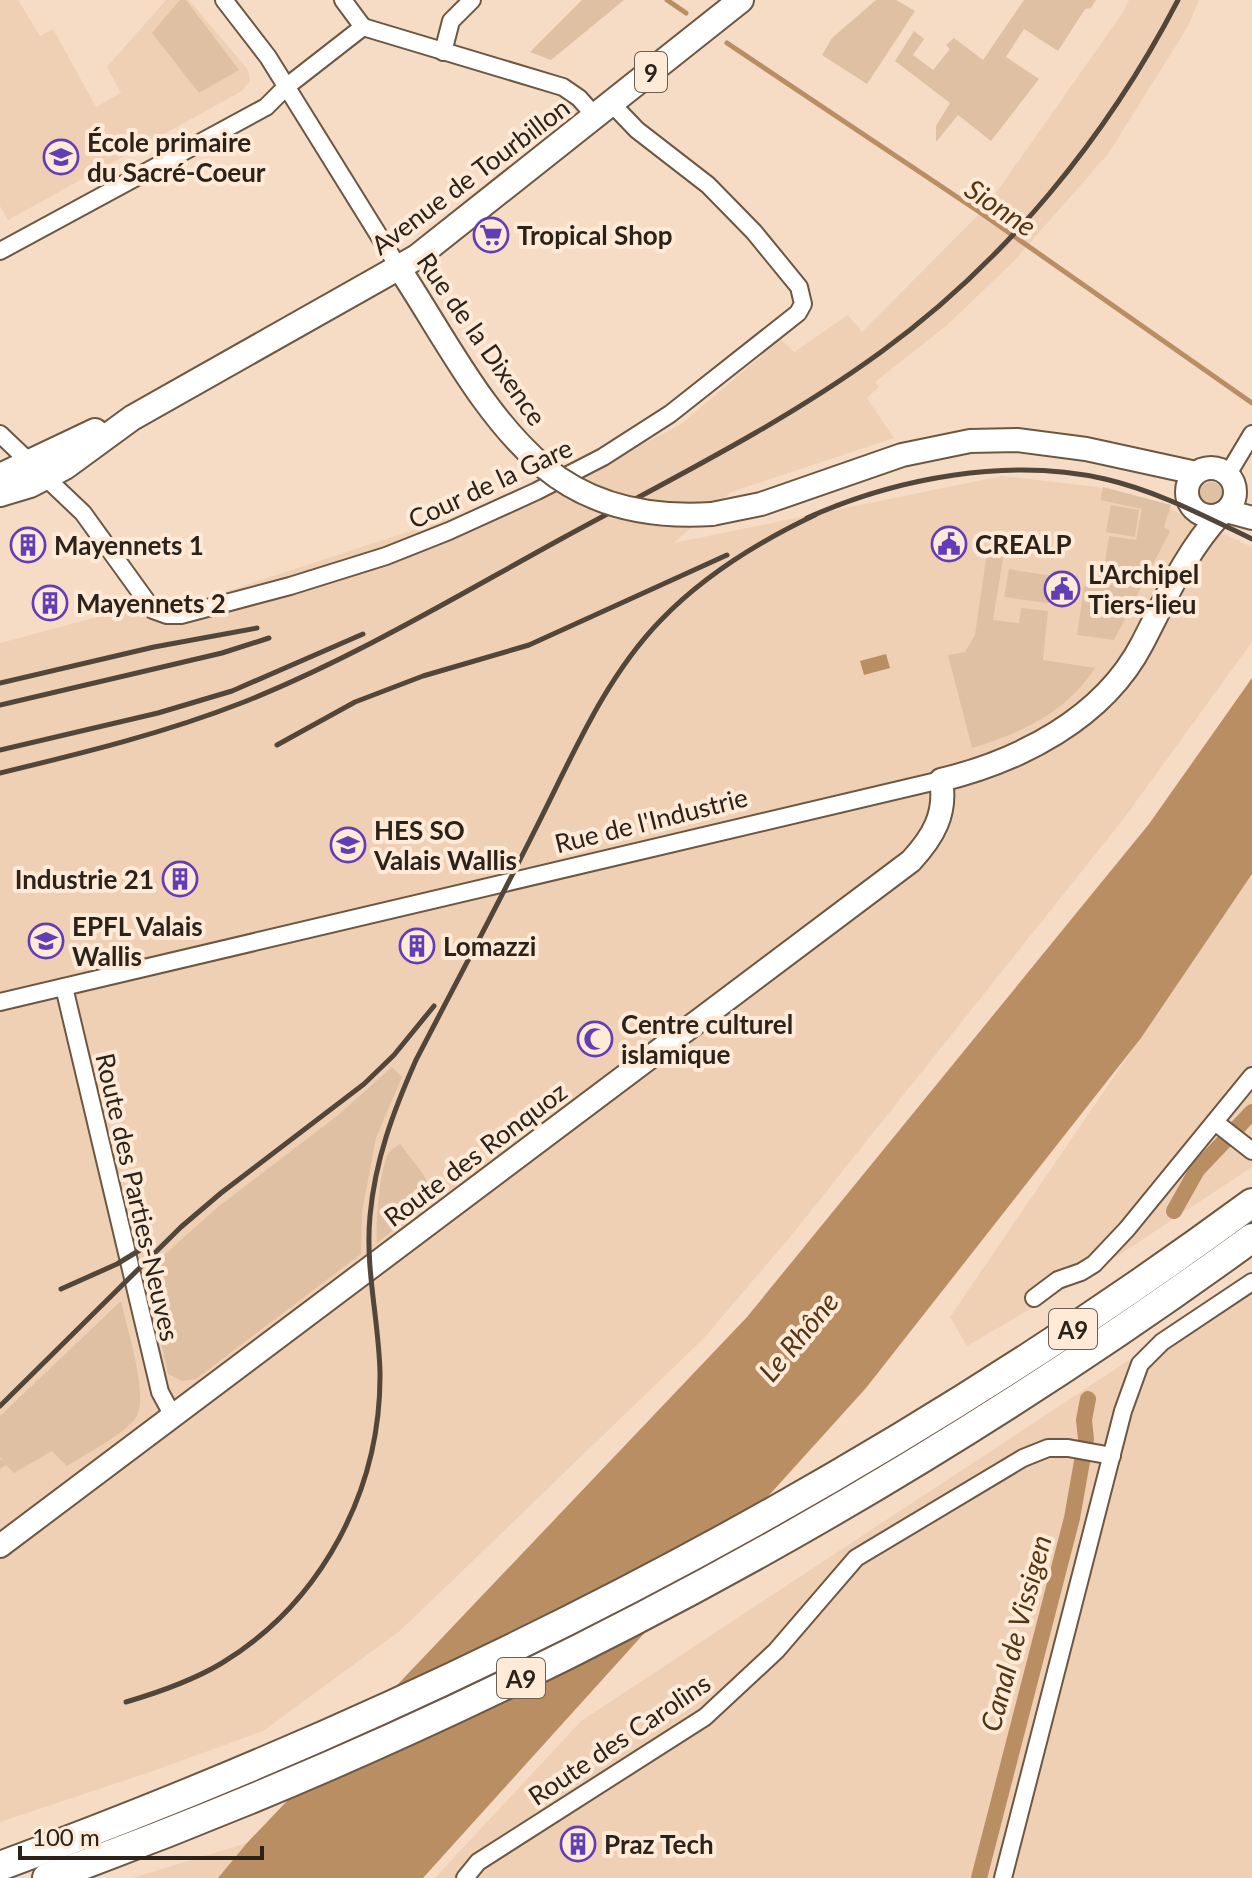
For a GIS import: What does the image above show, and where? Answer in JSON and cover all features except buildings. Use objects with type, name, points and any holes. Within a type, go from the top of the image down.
[{"type":"highway","name":"A9","points":[[0,1866],[152,1808],[330,1734],[536,1638],[724,1540],[888,1445],[1078,1325],[1252,1203]]},
{"type":"highway","name":"A9","points":[[47,1878],[141,1844],[322,1770],[530,1675],[719,1577],[887,1482],[1042,1383],[1252,1238]]},
{"type":"main road","name":"Avenue de Tourbillon","points":[[0,494],[98,429],[132,418],[399,268],[430,247],[741,0]]},
{"type":"main road","name":"Avenue de Tourbillon","points":[[0,476],[37,471]]},
{"type":"street","name":"Rue de la Dixence","points":[[224,0],[262,48],[492,412],[516,441],[544,467],[577,490],[625,508],[665,515],[712,514],[761,504],[902,455],[945,444],[1017,440],[1095,451],[1196,473]]},
{"type":"street","points":[[343,0],[363,27],[563,87],[604,110]]},
{"type":"street","points":[[443,52],[451,21],[472,0]]},
{"type":"street","points":[[0,251],[266,107],[286,87],[363,27]]},
{"type":"street","name":"Cour de la Gare","points":[[37,471],[83,513],[153,610],[167,615],[181,615],[386,556],[537,491],[603,457],[670,414],[798,313],[803,304],[799,287],[731,207],[694,172],[604,110]]},
{"type":"street","points":[[0,434],[37,471]]},
{"type":"street","points":[[1223,513],[1234,500],[1231,479],[1252,434]]},
{"type":"street","name":"Rue de la Dixence","points":[[1095,451],[1163,481],[1189,501]]},
{"type":"street","points":[[1252,499],[1231,479],[1211,467],[1196,473],[1188,484],[1189,501],[1205,515],[1223,513],[1252,518]]},
{"type":"street","name":"Rue de l'Industrie","points":[[1159,610],[1185,536],[1189,501]]},
{"type":"street","name":"Rue de l'Industrie","points":[[0,1002],[941,780],[1020,753],[1056,734],[1120,678],[1131,664],[1198,542],[1223,513]]},
{"type":"street","name":"Route des Ronquoz","points":[[0,1546],[911,861],[936,827],[943,809],[941,780]]},
{"type":"street","name":"Route des Parties-Neuves","points":[[64,987],[160,1392],[173,1416]]},
{"type":"street","points":[[1034,1298],[1058,1280],[1094,1264],[1220,1126],[1252,1076]]},
{"type":"street","points":[[1220,1126],[1247,1147]]},
{"type":"street","points":[[1003,1878],[1104,1455],[1140,1364],[1162,1342],[1252,1282]]},
{"type":"street","name":"Route des Carolins","points":[[465,1878],[478,1862],[705,1717],[776,1651],[856,1558],[1023,1458],[1048,1448],[1068,1448],[1104,1455]]},
{"type":"shaded area","name":"École primaire du Sacré-Coeur","points":[[0,0],[18,0],[40,36],[53,29],[96,107],[121,93],[107,67],[166,0],[189,0],[248,70],[250,81],[242,91],[8,220],[0,206]]},
{"type":"shaded area","points":[[180,0],[186,0],[239,70],[199,93],[152,33]]},
{"type":"shaded area","points":[[582,0],[624,0],[551,60],[530,52]]},
{"type":"shaded area","points":[[876,0],[896,0],[915,11],[867,84],[822,55],[832,38]]},
{"type":"shaded area","points":[[1024,0],[1096,0],[1091,8],[1085,9],[1058,51],[1024,29],[1006,57],[1039,79],[991,141],[958,115],[936,142],[936,126],[950,103],[895,61],[914,31],[924,39],[913,55],[933,70],[950,49],[946,45],[954,38],[983,60]]},
{"type":"shaded area","points":[[1129,0],[1199,0],[1187,28],[1108,154],[1014,261],[946,326],[875,382],[879,387],[867,398],[894,438],[731,492],[674,543],[1002,476],[1097,487],[1166,507],[1252,547],[1252,642],[1122,821],[790,1237],[704,1338],[401,1630],[263,1731],[0,1822],[0,643],[157,601],[206,598],[597,467],[680,425],[781,339],[794,352],[848,315],[862,332],[986,207]]},
{"type":"shaded area","points":[[1211,482],[1222,493],[1211,504],[1200,493]]},
{"type":"shaded area","points":[[1103,487],[1171,505],[1164,527],[1170,531],[1114,640],[1077,635],[1084,586],[1101,588],[1109,536],[1136,540],[1142,509],[1101,500]]},
{"type":"shaded area","points":[[1111,505],[1139,510],[1135,537],[1106,532]]},
{"type":"shaded area","points":[[988,545],[1005,547],[993,620],[1019,623],[1021,608],[1048,611],[1043,660],[1095,668],[1070,697],[1041,719],[1008,736],[972,748],[948,655],[965,652],[975,635]]},
{"type":"shaded area","points":[[1009,569],[1052,576],[1048,603],[1004,597]]},
{"type":"shaded area","points":[[1252,874],[1252,1167],[1089,1275],[967,1346],[950,1317]]},
{"type":"shaded area","points":[[392,1067],[402,1077],[376,1138],[362,1212],[361,1254],[196,1379],[182,1381],[168,1374],[145,1272],[219,1206],[337,1116]]},
{"type":"shaded area","points":[[400,1144],[423,1174],[435,1197],[377,1243],[383,1170],[389,1152]]},
{"type":"shaded area","points":[[1252,1279],[1252,1878],[435,1878],[581,1721]]},
{"type":"shaded area","points":[[121,1301],[139,1377],[140,1406],[132,1423],[67,1466],[52,1451],[14,1473],[6,1465],[0,1469],[0,1459],[3,1461],[0,1457],[0,1416]]},
{"type":"shaded area","points":[[247,1843],[218,1878],[132,1878]]},
{"type":"water","points":[[886,654],[890,668],[864,675],[860,661]]},
{"type":"water","name":"Le Rhône","points":[[1252,678],[1252,874],[1141,1038],[866,1388],[423,1878],[218,1878],[247,1843],[747,1317],[1149,824]]},
{"type":"waterway","name":"Sionne","points":[[667,0],[686,13]]},
{"type":"waterway","name":"Sionne","points":[[727,43],[978,211],[1252,403]]},
{"type":"waterway","name":"Canal de Vissigen","points":[[1174,1211],[1197,1170],[1252,1112]]},
{"type":"waterway","name":"Canal de Vissigen","points":[[979,1878],[1072,1518],[1086,1439],[1084,1420],[1088,1399]]},
{"type":"railway","points":[[0,773],[154,733],[285,685],[405,625],[724,451],[843,379],[927,316],[970,278],[1050,193],[1119,100],[1178,0]]},
{"type":"railway","points":[[807,518],[841,504],[915,482],[953,475],[1030,470],[1068,473],[1124,484],[1180,505],[1252,539]]},
{"type":"railway","points":[[126,1702],[199,1675],[258,1638],[289,1608],[316,1575],[339,1539],[357,1500],[370,1459],[378,1417],[379,1353],[369,1256],[372,1195],[386,1136],[416,1060],[576,747],[622,668],[660,621],[713,574],[773,536],[815,515]]},
{"type":"railway","points":[[277,745],[355,702],[423,676],[529,645],[727,555]]},
{"type":"railway","points":[[0,683],[154,647],[257,628]]},
{"type":"railway","points":[[0,750],[158,713],[232,691],[363,634]]},
{"type":"railway","points":[[0,705],[222,653],[269,638]]},
{"type":"railway","points":[[0,1406],[181,1227],[364,1084],[394,1055],[434,1006]]},
{"type":"railway","points":[[61,1289],[117,1264],[153,1242]]},
{"type":"place","name":"École primaire du Sacré-Coeur","points":[[61,157]]},
{"type":"place","name":"Tropical Shop","points":[[491,235]]},
{"type":"place","name":"CREALP","points":[[949,544]]},
{"type":"place","name":"Mayennets 1","points":[[28,545]]},
{"type":"place","name":"L'Archipel Tiers-lieu","points":[[1062,589]]},
{"type":"place","name":"Mayennets 2","points":[[50,603]]},
{"type":"place","name":"HES SO Valais Wallis","points":[[348,845]]},
{"type":"place","name":"Industrie 21","points":[[180,879]]},
{"type":"place","name":"EPFL Valais Wallis","points":[[46,941]]},
{"type":"place","name":"Lomazzi","points":[[417,946]]},
{"type":"place","name":"Centre culturel islamique","points":[[595,1039]]},
{"type":"place","name":"Praz Tech","points":[[578,1844]]}]
